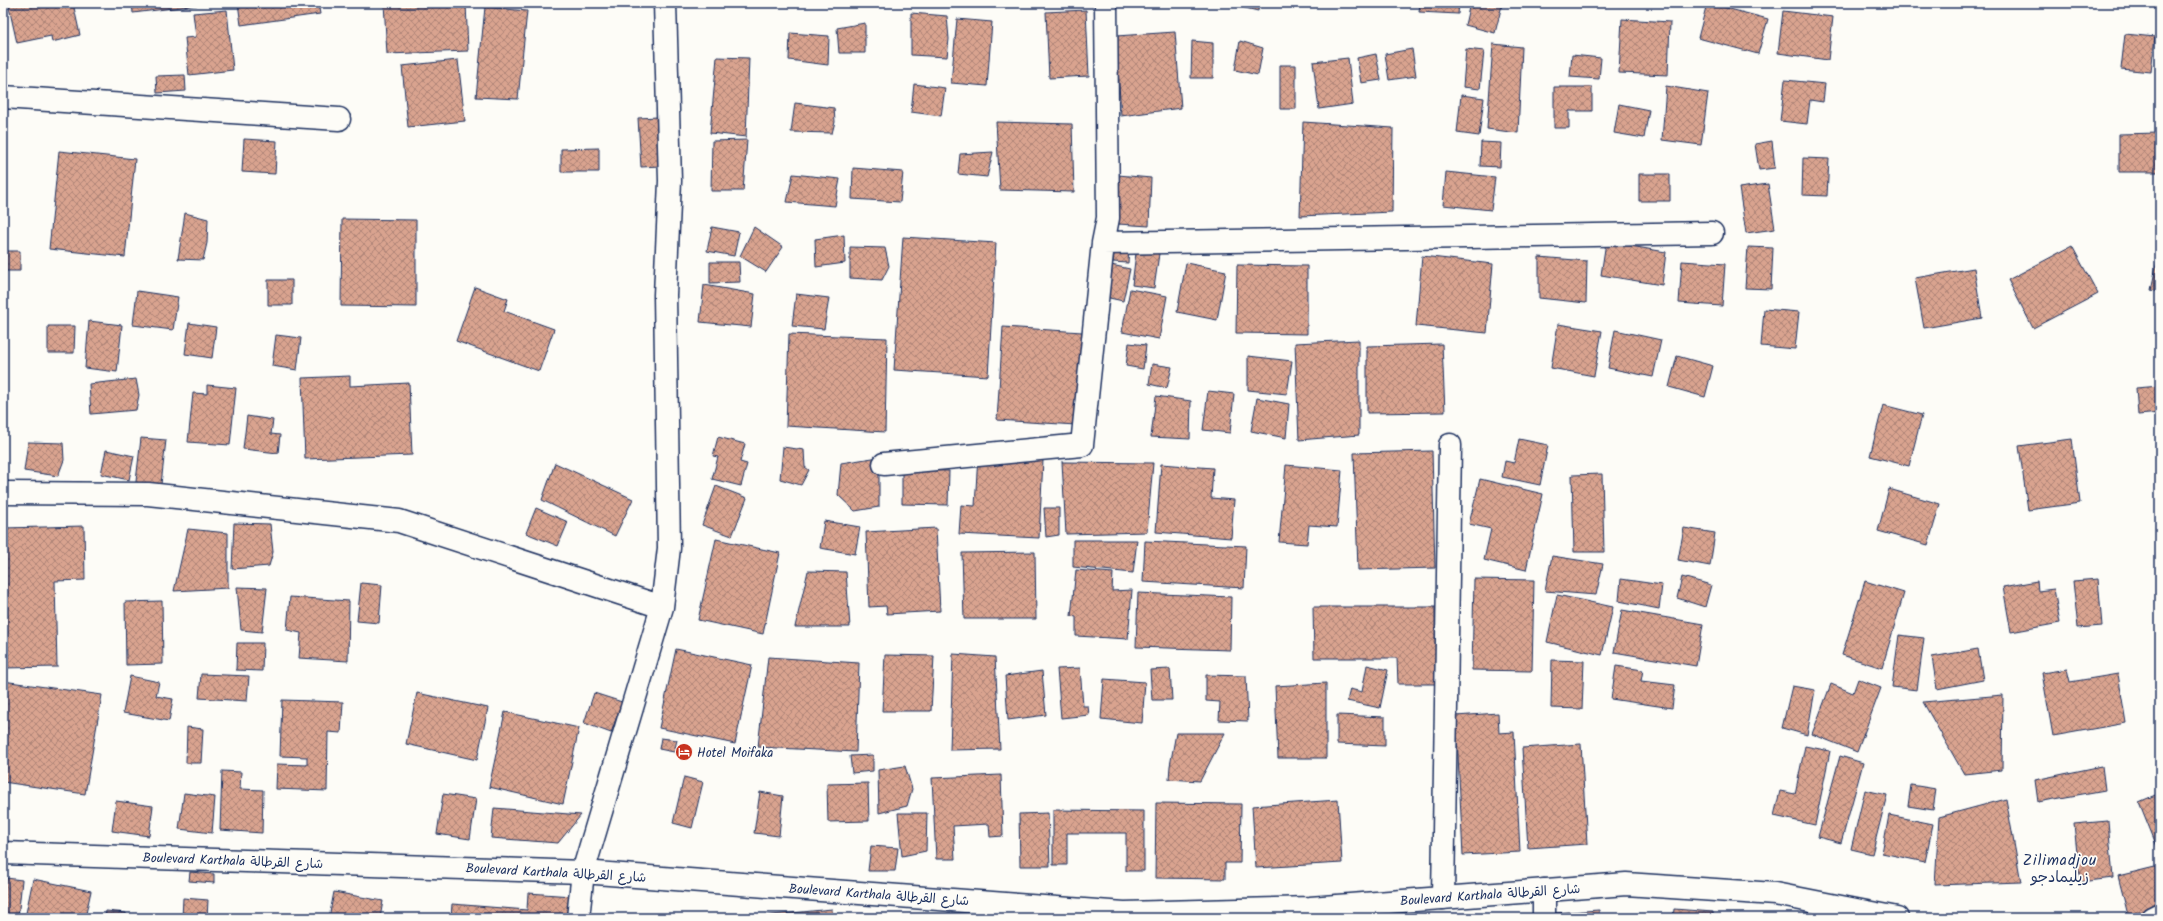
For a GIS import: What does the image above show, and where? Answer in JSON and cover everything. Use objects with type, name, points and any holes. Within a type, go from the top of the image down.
[{"type":"street","points":[[578,918],[583,872],[662,607],[669,548],[665,295],[670,181],[665,3]]},
{"type":"street","points":[[884,464],[1082,445],[1103,243],[1108,218],[1106,3]]},
{"type":"street","points":[[3,97],[338,119]]},
{"type":"street","points":[[1103,243],[1712,233]]},
{"type":"street","points":[[1443,898],[1450,445]]},
{"type":"street","points":[[3,493],[148,494],[399,520],[662,607]]},
{"type":"street","name":"Boulevard Karthala شارع القرطالة","points":[[3,853],[583,872],[1124,913],[1332,912],[1443,898],[1626,884],[1775,894],[1897,918]]},
{"type":"street","points":[[1544,890],[1544,918]]},
{"type":"building","points":[[8,3],[73,3],[80,35],[52,42],[51,36],[17,43]]},
{"type":"building","points":[[132,3],[206,3],[206,4],[133,13]]},
{"type":"building","points":[[238,3],[318,3],[320,14],[241,25]]},
{"type":"building","points":[[384,3],[466,3],[468,51],[387,54]]},
{"type":"building","points":[[1224,3],[1259,3],[1258,11]]},
{"type":"building","points":[[1420,3],[1459,3],[1458,14],[1419,12]]},
{"type":"building","points":[[1470,3],[1502,5],[1495,33],[1465,25]]},
{"type":"building","points":[[1707,3],[1768,19],[1758,54],[1698,38]]},
{"type":"building","points":[[485,7],[527,11],[518,99],[476,97]]},
{"type":"building","points":[[227,10],[233,70],[189,75],[185,38],[196,37],[193,13]]},
{"type":"building","points":[[1086,10],[1089,76],[1049,78],[1046,12]]},
{"type":"building","points":[[1783,11],[1833,17],[1828,60],[1778,53]]},
{"type":"building","points":[[911,13],[947,16],[949,39],[947,57],[911,55]]},
{"type":"building","points":[[957,19],[992,22],[987,86],[951,83]]},
{"type":"building","points":[[1622,19],[1670,22],[1668,75],[1619,73]]},
{"type":"building","points":[[865,23],[865,53],[839,53],[837,28]]},
{"type":"building","points":[[1175,32],[1181,108],[1121,116],[1116,36]]},
{"type":"building","points":[[790,33],[829,36],[828,65],[789,60]]},
{"type":"building","points":[[2125,34],[2155,37],[2151,72],[2121,69]]},
{"type":"building","points":[[1192,41],[1213,43],[1213,78],[1191,78]]},
{"type":"building","points":[[1240,41],[1263,48],[1258,75],[1235,70]]},
{"type":"building","points":[[1493,44],[1522,47],[1518,133],[1487,129]]},
{"type":"building","points":[[1412,49],[1416,76],[1389,80],[1385,54]]},
{"type":"building","points":[[1466,49],[1484,51],[1480,89],[1463,87]]},
{"type":"building","points":[[1376,54],[1381,80],[1361,83],[1357,58]]},
{"type":"building","points":[[1572,55],[1601,58],[1599,79],[1570,77]]},
{"type":"building","points":[[717,57],[749,58],[746,137],[710,133]]},
{"type":"building","points":[[1348,58],[1353,104],[1319,109],[1313,62]]},
{"type":"building","points":[[458,60],[465,121],[408,127],[402,66]]},
{"type":"building","points":[[1280,65],[1296,65],[1296,109],[1280,109]]},
{"type":"building","points":[[185,75],[186,91],[157,93],[156,76]]},
{"type":"building","points":[[1785,80],[1825,84],[1823,102],[1810,100],[1807,124],[1780,121]]},
{"type":"building","points":[[914,84],[945,88],[941,116],[911,112]]},
{"type":"building","points":[[1666,86],[1708,93],[1701,145],[1662,140]]},
{"type":"building","points":[[1554,87],[1592,87],[1592,111],[1569,111],[1569,128],[1554,128]]},
{"type":"building","points":[[1461,95],[1484,98],[1479,136],[1457,133]]},
{"type":"building","points":[[795,103],[834,108],[835,122],[832,133],[791,132]]},
{"type":"building","points":[[1619,104],[1649,110],[1644,138],[1614,133]]},
{"type":"building","points":[[658,117],[660,166],[641,167],[638,118]]},
{"type":"building","points":[[996,122],[1072,124],[1074,192],[1000,190]]},
{"type":"building","points":[[1303,122],[1393,128],[1392,212],[1300,216]]},
{"type":"building","points":[[2159,133],[2159,172],[2119,172],[2119,134]]},
{"type":"building","points":[[244,139],[277,141],[275,174],[242,172]]},
{"type":"building","points":[[747,140],[743,191],[711,191],[712,141]]},
{"type":"building","points":[[1772,141],[1775,168],[1759,170],[1755,144]]},
{"type":"building","points":[[1481,142],[1501,143],[1500,167],[1480,166]]},
{"type":"building","points":[[599,148],[599,172],[561,172],[561,149]]},
{"type":"building","points":[[59,151],[135,159],[125,257],[49,249]]},
{"type":"building","points":[[993,152],[987,177],[958,174],[960,154]]},
{"type":"building","points":[[1803,158],[1829,159],[1827,196],[1802,195]]},
{"type":"building","points":[[853,168],[903,172],[900,202],[852,199]]},
{"type":"building","points":[[1446,172],[1495,177],[1491,210],[1443,205]]},
{"type":"building","points":[[793,174],[840,179],[835,206],[787,202]]},
{"type":"building","points":[[1639,174],[1670,174],[1670,201],[1639,201]]},
{"type":"building","points":[[1118,175],[1151,178],[1149,226],[1118,224]]},
{"type":"building","points":[[1768,184],[1775,229],[1746,233],[1739,188]]},
{"type":"building","points":[[185,213],[208,219],[207,243],[203,260],[178,259]]},
{"type":"building","points":[[342,219],[416,220],[416,307],[341,306]]},
{"type":"building","points":[[712,227],[739,232],[734,256],[707,251]]},
{"type":"building","points":[[754,227],[783,247],[766,272],[740,256]]},
{"type":"building","points":[[844,235],[845,263],[816,267],[815,239]]},
{"type":"building","points":[[903,237],[996,243],[988,376],[894,370]]},
{"type":"building","points":[[1606,242],[1666,252],[1662,285],[1601,275]]},
{"type":"building","points":[[1137,245],[1160,247],[1154,288],[1132,285]]},
{"type":"building","points":[[2072,246],[2098,294],[2033,328],[2008,280]]},
{"type":"building","points":[[850,247],[885,248],[889,266],[882,280],[850,278]]},
{"type":"building","points":[[1115,247],[1129,248],[1128,263],[1113,262]]},
{"type":"building","points":[[1748,247],[1773,248],[1771,289],[1745,288]]},
{"type":"building","points":[[3,251],[20,251],[20,271],[3,271]]},
{"type":"building","points":[[1422,256],[1493,264],[1487,333],[1416,326]]},
{"type":"building","points":[[1539,257],[1587,261],[1586,303],[1539,298]]},
{"type":"building","points":[[2158,257],[2160,257],[2160,292],[2151,290]]},
{"type":"building","points":[[1682,261],[1725,264],[1722,306],[1679,303]]},
{"type":"building","points":[[710,262],[739,262],[740,282],[710,283]]},
{"type":"building","points":[[1186,263],[1226,271],[1217,320],[1177,312]]},
{"type":"building","points":[[1111,265],[1130,269],[1123,301],[1105,297]]},
{"type":"building","points":[[1237,265],[1307,266],[1307,334],[1236,333]]},
{"type":"building","points":[[1974,268],[1982,318],[1924,328],[1915,278]]},
{"type":"building","points":[[268,280],[292,280],[292,305],[268,305]]},
{"type":"building","points":[[704,285],[755,294],[751,327],[700,322]]},
{"type":"building","points":[[475,287],[508,299],[504,311],[554,329],[539,371],[456,341]]},
{"type":"building","points":[[1130,289],[1167,296],[1159,339],[1122,332]]},
{"type":"building","points":[[137,291],[178,297],[173,330],[133,325]]},
{"type":"building","points":[[796,294],[829,298],[824,329],[792,326]]},
{"type":"building","points":[[1764,309],[1799,312],[1795,349],[1761,346]]},
{"type":"building","points":[[89,321],[122,325],[117,372],[85,368]]},
{"type":"building","points":[[189,323],[216,327],[212,358],[185,354]]},
{"type":"building","points":[[1558,324],[1602,331],[1594,376],[1551,368]]},
{"type":"building","points":[[48,326],[75,326],[74,353],[48,353]]},
{"type":"building","points":[[1003,327],[1082,332],[1076,425],[997,420]]},
{"type":"building","points":[[1615,330],[1661,340],[1653,377],[1608,368]]},
{"type":"building","points":[[789,334],[887,338],[885,432],[786,426]]},
{"type":"building","points":[[276,335],[301,338],[297,370],[272,366]]},
{"type":"building","points":[[1359,340],[1359,435],[1299,440],[1295,343]]},
{"type":"building","points":[[1129,343],[1146,345],[1143,369],[1126,366]]},
{"type":"building","points":[[1442,344],[1445,412],[1367,413],[1367,346]]},
{"type":"building","points":[[1248,356],[1292,361],[1287,394],[1248,390]]},
{"type":"building","points":[[1677,356],[1713,366],[1705,397],[1669,387]]},
{"type":"building","points":[[1152,364],[1172,367],[1167,388],[1149,384]]},
{"type":"building","points":[[350,376],[350,386],[409,383],[412,455],[305,459],[302,378]]},
{"type":"building","points":[[136,379],[139,395],[136,410],[91,414],[89,384]]},
{"type":"building","points":[[207,385],[236,388],[230,445],[188,442],[193,393],[207,394]]},
{"type":"building","points":[[2160,386],[2160,413],[2138,415],[2136,388]]},
{"type":"building","points":[[1208,391],[1234,394],[1230,433],[1203,430]]},
{"type":"building","points":[[1156,396],[1191,401],[1190,439],[1151,437]]},
{"type":"building","points":[[1257,398],[1289,404],[1286,438],[1251,431]]},
{"type":"building","points":[[1883,405],[1922,415],[1909,466],[1870,456]]},
{"type":"building","points":[[247,416],[273,420],[271,434],[280,435],[278,453],[243,449]]},
{"type":"building","points":[[718,437],[745,444],[740,462],[747,464],[741,486],[712,479],[718,457],[713,456]]},
{"type":"building","points":[[141,438],[166,440],[160,493],[135,490]]},
{"type":"building","points":[[1519,439],[1548,445],[1540,485],[1502,477],[1505,461],[1514,463]]},
{"type":"building","points":[[2072,439],[2080,503],[2028,510],[2019,446]]},
{"type":"building","points":[[28,442],[63,443],[64,460],[58,476],[24,471]]},
{"type":"building","points":[[783,447],[804,450],[805,467],[809,470],[801,485],[780,479]]},
{"type":"building","points":[[106,450],[134,456],[129,480],[101,474]]},
{"type":"building","points":[[1432,451],[1435,568],[1358,570],[1354,453]]},
{"type":"building","points":[[978,456],[1043,460],[1039,538],[959,534],[961,505],[975,506]]},
{"type":"building","points":[[879,457],[879,507],[855,511],[838,495],[841,463]]},
{"type":"building","points":[[1062,462],[1153,463],[1147,532],[1066,534]]},
{"type":"building","points":[[555,463],[633,499],[615,536],[542,500]]},
{"type":"building","points":[[1161,464],[1213,468],[1211,498],[1234,500],[1231,538],[1156,532]]},
{"type":"building","points":[[1286,465],[1342,470],[1337,527],[1309,525],[1307,544],[1279,542]]},
{"type":"building","points":[[902,470],[949,471],[948,505],[902,504]]},
{"type":"building","points":[[1602,474],[1604,552],[1574,552],[1572,475]]},
{"type":"building","points":[[1480,479],[1543,494],[1526,570],[1484,560],[1491,529],[1469,524]]},
{"type":"building","points":[[716,486],[747,498],[732,536],[702,525]]},
{"type":"building","points":[[1889,489],[1940,504],[1928,545],[1878,531]]},
{"type":"building","points":[[536,508],[568,522],[558,546],[526,533]]},
{"type":"building","points":[[1044,508],[1059,508],[1059,535],[1046,537]]},
{"type":"building","points":[[824,521],[860,527],[855,554],[820,548]]},
{"type":"building","points":[[234,523],[270,524],[273,552],[269,566],[232,569]]},
{"type":"building","points":[[84,526],[85,580],[55,581],[57,667],[3,668],[3,528]]},
{"type":"building","points":[[936,528],[940,611],[887,614],[886,606],[869,607],[866,532]]},
{"type":"building","points":[[1684,528],[1715,533],[1710,566],[1678,560]]},
{"type":"building","points":[[188,529],[228,533],[228,588],[174,591]]},
{"type":"building","points":[[716,539],[780,553],[763,634],[698,620]]},
{"type":"building","points":[[1073,540],[1137,540],[1133,573],[1073,567]]},
{"type":"building","points":[[1145,541],[1246,546],[1244,588],[1143,582]]},
{"type":"building","points":[[1035,552],[1036,619],[964,619],[962,553]]},
{"type":"building","points":[[1552,556],[1603,564],[1596,595],[1545,591]]},
{"type":"building","points":[[1076,570],[1113,573],[1112,591],[1132,590],[1128,639],[1076,636],[1076,617],[1071,616]]},
{"type":"building","points":[[808,571],[846,572],[850,627],[795,627]]},
{"type":"building","points":[[1682,577],[1711,585],[1705,607],[1677,598]]},
{"type":"building","points":[[1474,579],[1534,580],[1532,671],[1472,670]]},
{"type":"building","points":[[1621,579],[1662,585],[1659,609],[1619,601]]},
{"type":"building","points":[[2098,579],[2102,626],[2078,628],[2073,581]]},
{"type":"building","points":[[1865,581],[1904,593],[1882,668],[1842,655]]},
{"type":"building","points":[[2037,581],[2038,591],[2054,589],[2060,623],[2011,632],[2003,587]]},
{"type":"building","points":[[361,583],[382,585],[379,623],[357,621]]},
{"type":"building","points":[[237,587],[267,588],[262,632],[241,630]]},
{"type":"building","points":[[1138,593],[1231,597],[1230,650],[1136,647]]},
{"type":"building","points":[[1557,595],[1613,607],[1602,655],[1547,642]]},
{"type":"building","points":[[290,597],[349,601],[348,661],[299,658],[301,633],[287,630]]},
{"type":"building","points":[[162,601],[163,664],[126,665],[125,602]]},
{"type":"building","points":[[1313,607],[1435,607],[1436,684],[1398,684],[1397,658],[1314,658]]},
{"type":"building","points":[[1622,610],[1703,624],[1696,666],[1614,652]]},
{"type":"building","points":[[1899,635],[1924,638],[1917,690],[1892,687]]},
{"type":"building","points":[[237,643],[263,643],[262,671],[236,670]]},
{"type":"building","points":[[676,649],[752,665],[735,744],[659,728]]},
{"type":"building","points":[[1978,649],[1983,680],[1937,689],[1932,657]]},
{"type":"building","points":[[953,654],[995,657],[1000,749],[950,750]]},
{"type":"building","points":[[885,655],[934,656],[931,711],[882,711]]},
{"type":"building","points":[[768,657],[859,663],[856,752],[758,747]]},
{"type":"building","points":[[1552,660],[1584,661],[1582,709],[1551,708]]},
{"type":"building","points":[[1367,665],[1388,670],[1380,708],[1347,701],[1350,689],[1362,692]]},
{"type":"building","points":[[1616,666],[1643,670],[1641,681],[1675,685],[1672,708],[1611,699]]},
{"type":"building","points":[[1080,668],[1083,706],[1088,706],[1089,715],[1061,718],[1057,669]]},
{"type":"building","points":[[1170,669],[1172,700],[1152,700],[1150,670]]},
{"type":"building","points":[[2067,669],[2070,682],[2118,674],[2126,723],[2053,736],[2042,673]]},
{"type":"building","points":[[1042,671],[1046,715],[1008,720],[1005,676]]},
{"type":"building","points":[[201,674],[249,676],[247,701],[199,698]]},
{"type":"building","points":[[1206,675],[1246,676],[1248,721],[1219,720],[1220,702],[1206,701]]},
{"type":"building","points":[[130,676],[159,682],[156,696],[173,699],[169,721],[123,713]]},
{"type":"building","points":[[1104,679],[1145,682],[1142,723],[1101,719]]},
{"type":"building","points":[[1858,679],[1881,688],[1857,752],[1812,734],[1831,684],[1853,693]]},
{"type":"building","points":[[3,681],[102,695],[85,794],[3,782]]},
{"type":"building","points":[[1326,683],[1326,758],[1278,758],[1275,686]]},
{"type":"building","points":[[1792,686],[1815,690],[1807,735],[1782,728]]},
{"type":"building","points":[[417,693],[488,708],[477,760],[406,744]]},
{"type":"building","points":[[594,693],[622,702],[611,733],[584,723]]},
{"type":"building","points":[[2003,695],[2002,770],[1964,774],[1923,702]]},
{"type":"building","points":[[282,700],[343,702],[341,733],[328,732],[327,791],[276,789],[277,764],[307,765],[307,757],[280,756]]},
{"type":"building","points":[[505,712],[579,728],[563,804],[489,787]]},
{"type":"building","points":[[1498,713],[1499,733],[1514,732],[1520,852],[1463,855],[1456,716]]},
{"type":"building","points":[[1337,715],[1385,717],[1385,746],[1337,744]]},
{"type":"building","points":[[187,727],[203,729],[201,763],[186,763]]},
{"type":"building","points":[[1176,733],[1225,733],[1200,781],[1169,779]]},
{"type":"building","points":[[661,738],[677,740],[674,752],[659,749]]},
{"type":"building","points":[[1581,744],[1587,844],[1528,848],[1522,748]]},
{"type":"building","points":[[1805,746],[1830,751],[1815,825],[1774,816],[1780,791],[1795,794]]},
{"type":"building","points":[[873,755],[873,771],[852,773],[850,756]]},
{"type":"building","points":[[1840,756],[1863,763],[1841,843],[1818,837]]},
{"type":"building","points":[[905,766],[912,789],[907,806],[879,813],[878,770]]},
{"type":"building","points":[[2102,766],[2105,790],[2038,802],[2035,780]]},
{"type":"building","points":[[222,771],[241,772],[240,789],[263,790],[262,833],[220,830]]},
{"type":"building","points":[[1001,775],[1003,836],[990,837],[989,824],[953,826],[955,859],[936,859],[932,778]]},
{"type":"building","points":[[684,777],[703,782],[692,828],[673,823]]},
{"type":"building","points":[[868,783],[869,821],[828,822],[827,784]]},
{"type":"building","points":[[1911,785],[1936,789],[1933,810],[1908,806]]},
{"type":"building","points":[[1865,790],[1887,795],[1872,854],[1851,849]]},
{"type":"building","points":[[760,792],[783,796],[779,836],[754,833]]},
{"type":"building","points":[[184,793],[215,797],[212,833],[179,829]]},
{"type":"building","points":[[2160,793],[2160,854],[2139,802]]},
{"type":"building","points":[[443,794],[476,799],[470,839],[437,834]]},
{"type":"building","points":[[2006,799],[2021,882],[1935,885],[1939,817]]},
{"type":"building","points":[[1338,800],[1342,863],[1256,868],[1252,806]]},
{"type":"building","points":[[116,801],[153,806],[149,836],[112,831]]},
{"type":"building","points":[[1156,803],[1241,804],[1240,863],[1225,863],[1225,879],[1155,878]]},
{"type":"building","points":[[494,808],[581,815],[558,843],[491,838]]},
{"type":"building","points":[[1053,810],[1144,811],[1144,871],[1126,871],[1126,833],[1067,833],[1067,865],[1053,865]]},
{"type":"building","points":[[898,813],[927,813],[926,851],[902,856]]},
{"type":"building","points":[[1048,813],[1050,866],[1020,866],[1019,814]]},
{"type":"building","points":[[1889,815],[1933,824],[1925,862],[1882,853]]},
{"type":"building","points":[[2108,821],[2113,878],[2080,882],[2074,824]]},
{"type":"building","points":[[871,846],[898,848],[895,871],[868,871]]},
{"type":"building","points":[[2159,866],[2160,907],[2128,915],[2118,876]]},
{"type":"building","points":[[190,872],[214,874],[214,883],[189,881]]},
{"type":"building","points":[[6,878],[22,880],[18,918],[3,918]]},
{"type":"building","points":[[33,879],[91,891],[85,918],[25,918]]},
{"type":"building","points":[[334,892],[383,901],[380,918],[329,918]]},
{"type":"building","points":[[528,893],[572,896],[571,918],[451,918],[452,904],[527,910]]},
{"type":"building","points":[[183,898],[208,900],[207,918],[182,918]]},
{"type":"building","points":[[832,909],[833,918],[742,918]]},
{"type":"building","points":[[1674,909],[1713,912],[1713,918],[1673,918]]},
{"type":"building","points":[[1599,910],[1599,918],[1555,918],[1554,913]]},
{"type":"building","points":[[106,911],[126,913],[126,918],[105,918]]},
{"type":"place","name":"Hotel Moifaka","points":[[684,752]]},
{"type":"district","name":"Zilimadjou زيليمادجو","points":[[2060,868]]}]
